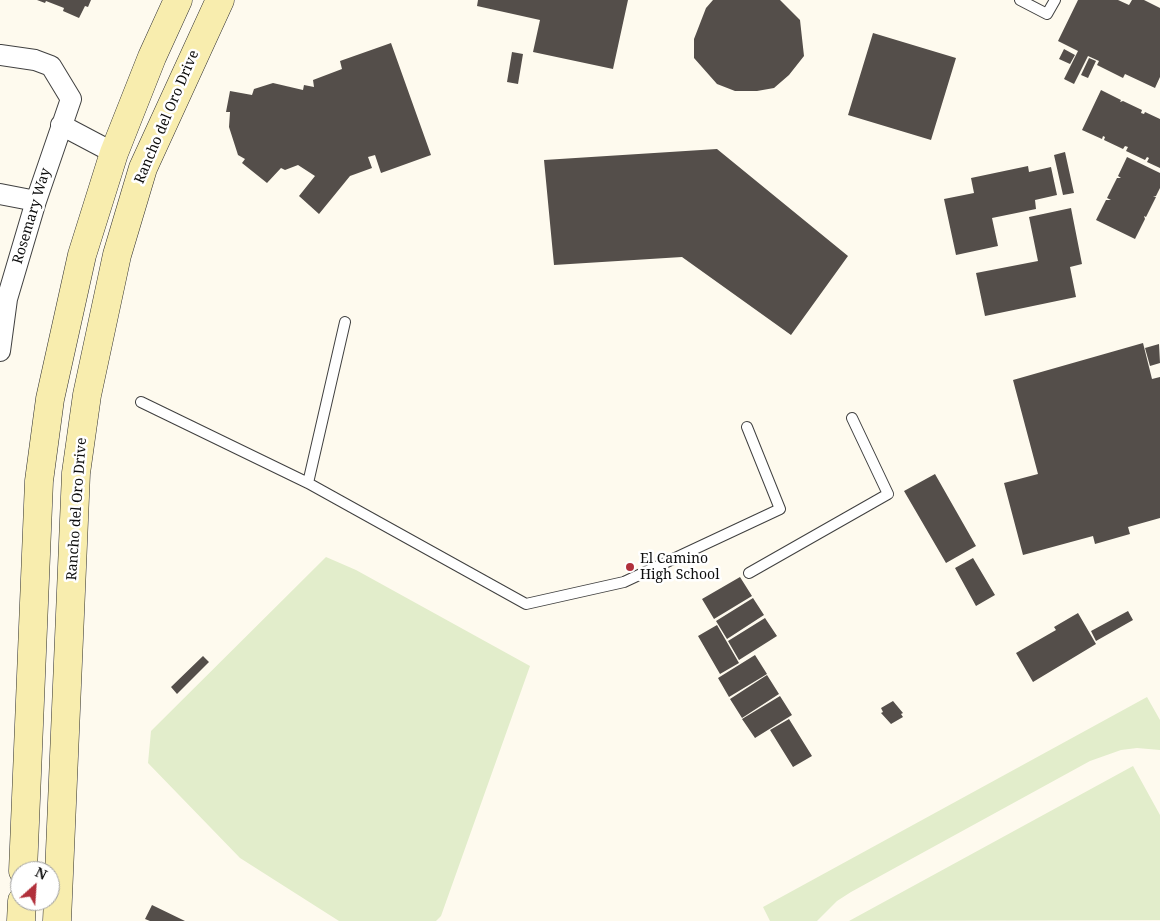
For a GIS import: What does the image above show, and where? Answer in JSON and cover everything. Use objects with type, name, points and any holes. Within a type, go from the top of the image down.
[{"type":"main road","points":[[23,861],[41,472],[50,399],[82,255],[114,153],[152,57],[178,0]]},
{"type":"main road","name":"Rancho del Oro Drive","points":[[58,921],[76,473],[87,395],[117,255],[143,168],[220,0]]},
{"type":"street","name":"Rosemary Way","points":[[0,55],[35,60],[51,66],[64,84],[71,99],[36,201],[7,299],[0,351]]},
{"type":"street","points":[[61,125],[114,153]]},
{"type":"street","points":[[0,194],[36,201]]},
{"type":"lane","points":[[1020,0],[1047,14],[1055,0]]},
{"type":"lane","points":[[308,483],[345,322]]},
{"type":"lane","points":[[141,402],[308,483],[526,604],[624,582],[780,509],[747,426]]},
{"type":"lane","points":[[749,572],[888,494],[852,418]]},
{"type":"green space","points":[[326,557],[356,570],[530,666],[441,916],[436,921],[339,921],[240,858],[148,763],[151,731]]},
{"type":"green space","points":[[1147,697],[1160,720],[1160,750],[1137,748],[1121,750],[1090,761],[851,892],[837,901],[817,921],[770,921],[763,907]]},
{"type":"green space","points":[[1133,766],[1160,815],[1160,920],[849,921]]},
{"type":"building","points":[[37,0],[91,0],[88,7],[85,6],[79,18],[63,11],[64,8],[46,1],[45,3]]},
{"type":"building","points":[[478,0],[628,0],[613,69],[533,52],[540,20],[477,6]]},
{"type":"building","points":[[713,0],[780,0],[800,20],[804,56],[789,75],[774,88],[757,91],[735,91],[717,84],[694,58],[694,39],[706,8]]},
{"type":"building","points":[[1078,0],[1118,0],[1129,5],[1132,0],[1144,0],[1160,8],[1160,77],[1155,88],[1125,74],[1123,78],[1097,65],[1099,61],[1088,56],[1074,84],[1064,79],[1078,51],[1058,41]]},
{"type":"building","points":[[873,33],[956,58],[931,140],[848,115]]},
{"type":"building","points":[[391,43],[431,155],[381,173],[375,155],[368,157],[372,168],[350,176],[319,214],[299,196],[315,176],[298,165],[285,170],[281,168],[267,183],[242,163],[245,159],[238,155],[229,127],[230,112],[226,112],[230,91],[252,95],[254,89],[273,83],[303,90],[304,85],[314,87],[313,80],[342,69],[340,61]]},
{"type":"building","points":[[1064,49],[1075,55],[1070,64],[1059,59]]},
{"type":"building","points":[[512,52],[523,54],[518,84],[507,82]]},
{"type":"building","points":[[1089,58],[1096,61],[1088,78],[1081,75]]},
{"type":"building","points":[[1101,90],[1121,100],[1120,102],[1123,101],[1142,110],[1141,113],[1144,114],[1145,112],[1160,119],[1160,168],[1147,162],[1149,158],[1147,157],[1145,160],[1126,151],[1128,147],[1125,146],[1123,149],[1104,140],[1105,137],[1103,136],[1102,139],[1082,130]]},
{"type":"building","points":[[717,149],[848,256],[791,335],[682,257],[554,265],[544,160]]},
{"type":"building","points":[[1065,152],[1074,193],[1063,195],[1054,155]]},
{"type":"building","points":[[1127,157],[1160,173],[1160,188],[1156,196],[1153,196],[1156,197],[1146,217],[1144,216],[1145,219],[1135,239],[1096,220],[1106,200],[1111,200],[1107,198],[1117,178],[1121,178],[1118,176]]},
{"type":"building","points":[[1028,166],[1029,172],[1051,167],[1057,195],[1035,200],[1036,209],[992,218],[998,246],[956,255],[944,199],[974,193],[971,178]]},
{"type":"building","points":[[1071,208],[1082,264],[1070,267],[1076,297],[985,316],[976,273],[1038,261],[1029,217]]},
{"type":"building","points":[[1143,343],[1152,379],[1160,377],[1160,518],[1128,527],[1130,534],[1095,544],[1093,536],[1023,555],[1004,483],[1038,474],[1013,380]]},
{"type":"building","points":[[1159,344],[1160,363],[1150,366],[1145,348]]},
{"type":"building","points":[[935,474],[976,546],[946,563],[904,491]]},
{"type":"building","points":[[973,558],[995,595],[976,606],[955,568]]},
{"type":"building","points":[[740,577],[752,596],[714,619],[702,599]]},
{"type":"building","points":[[753,598],[764,615],[727,639],[716,621]]},
{"type":"building","points":[[1128,611],[1133,620],[1096,641],[1091,631]]},
{"type":"building","points":[[1078,613],[1096,644],[1033,682],[1016,653],[1056,630],[1054,627]]},
{"type":"building","points":[[765,618],[777,636],[739,660],[728,641]]},
{"type":"building","points":[[717,625],[739,663],[720,674],[698,636]]},
{"type":"building","points":[[755,655],[767,674],[729,697],[718,678]]},
{"type":"building","points":[[203,656],[209,662],[177,694],[171,687]]},
{"type":"building","points":[[767,675],[779,694],[742,718],[730,699]]},
{"type":"building","points":[[780,696],[792,715],[755,738],[742,719]]},
{"type":"building","points":[[893,701],[903,713],[901,714],[903,717],[891,724],[881,713],[883,712],[881,708]]},
{"type":"building","points":[[789,719],[812,756],[793,767],[770,730]]},
{"type":"building","points":[[152,905],[185,921],[150,921],[145,919]]},
{"type":"place","name":"El Camino High School","points":[[630,567]]}]
